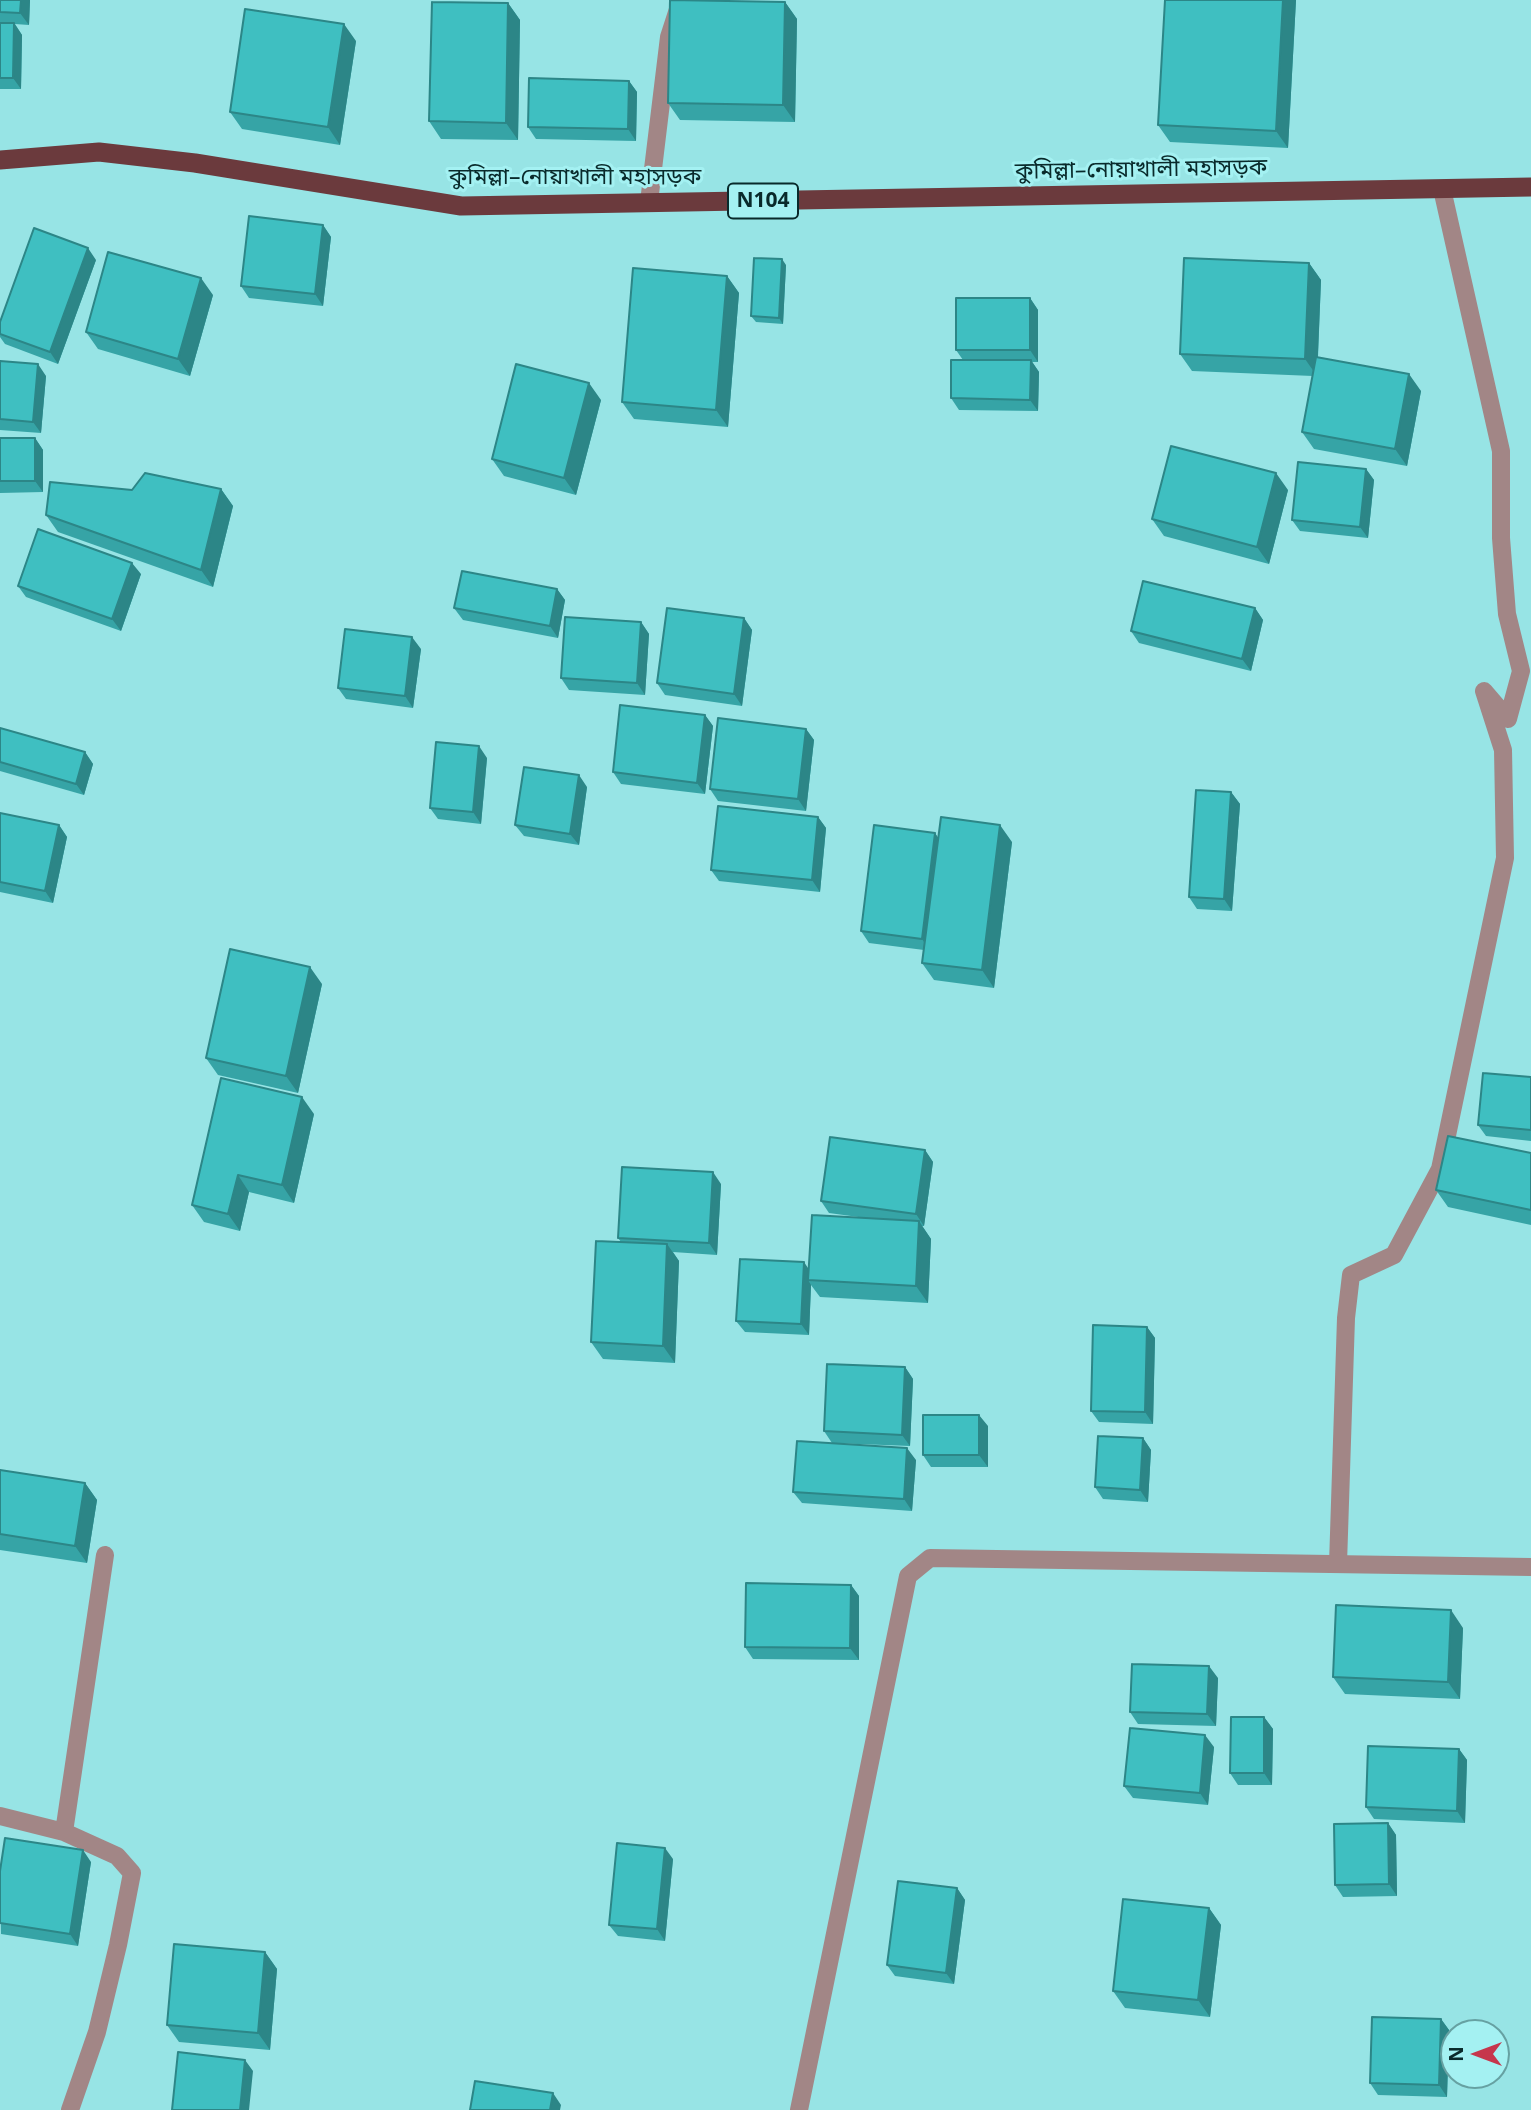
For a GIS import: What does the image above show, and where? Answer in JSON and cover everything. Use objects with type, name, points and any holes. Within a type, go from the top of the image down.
[{"type":"highway","name":"কুমিল্লা–নোয়াখালী মহাসড়ক","points":[[0,159],[99,152],[195,163],[461,206],[1531,187]]},
{"type":"street","points":[[649,202],[669,37],[681,0]]},
{"type":"street","points":[[1338,1564],[1346,1318],[1351,1275],[1394,1255],[1440,1170],[1505,859],[1503,750],[1484,691],[1508,719],[1521,671],[1507,614],[1501,538],[1501,451],[1442,189]]},
{"type":"street","points":[[64,1832],[105,1555]]},
{"type":"street","points":[[799,2110],[908,1576],[930,1558],[1531,1567]]},
{"type":"street","points":[[0,1816],[64,1832],[117,1856],[132,1873],[97,2032],[70,2110]]},
{"type":"building","points":[[0,0],[21,0],[20,13],[0,12]]},
{"type":"building","points":[[670,0],[785,2],[783,105],[668,103]]},
{"type":"building","points":[[1165,0],[1283,0],[1276,131],[1158,125]]},
{"type":"building","points":[[432,2],[508,3],[506,123],[429,121]]},
{"type":"building","points":[[245,9],[344,24],[328,127],[230,112]]},
{"type":"building","points":[[0,23],[14,23],[13,78],[0,78]]},
{"type":"building","points":[[529,78],[629,81],[628,129],[528,127]]},
{"type":"building","points":[[249,216],[323,225],[315,294],[241,286]]},
{"type":"building","points":[[34,228],[88,248],[50,352],[0,334],[0,322]]},
{"type":"building","points":[[108,252],[201,278],[178,359],[86,332]]},
{"type":"building","points":[[754,258],[782,259],[779,318],[751,316]]},
{"type":"building","points":[[1184,258],[1309,263],[1305,359],[1180,354]]},
{"type":"building","points":[[633,268],[727,276],[716,410],[622,402]]},
{"type":"building","points":[[956,298],[1030,298],[1030,350],[956,350]]},
{"type":"building","points":[[1316,357],[1409,374],[1395,449],[1302,432]]},
{"type":"building","points":[[951,360],[1031,360],[1030,400],[951,398]]},
{"type":"building","points":[[0,361],[38,364],[33,422],[0,419]]},
{"type":"building","points":[[516,364],[589,383],[564,478],[492,459]]},
{"type":"building","points":[[0,438],[35,438],[35,481],[0,481]]},
{"type":"building","points":[[1171,446],[1276,473],[1257,547],[1152,519]]},
{"type":"building","points":[[1298,462],[1366,469],[1360,527],[1292,520]]},
{"type":"building","points":[[145,473],[221,489],[201,570],[46,515],[50,482],[132,490]]},
{"type":"building","points":[[38,529],[132,563],[112,619],[18,586]]},
{"type":"building","points":[[462,571],[557,589],[550,626],[454,608]]},
{"type":"building","points":[[1143,581],[1255,608],[1242,659],[1131,631]]},
{"type":"building","points":[[667,608],[744,618],[734,694],[657,683]]},
{"type":"building","points":[[565,617],[641,622],[637,683],[561,678]]},
{"type":"building","points":[[345,629],[412,637],[405,696],[338,688]]},
{"type":"building","points":[[620,705],[705,715],[697,783],[613,772]]},
{"type":"building","points":[[718,718],[806,729],[798,799],[710,789]]},
{"type":"building","points":[[0,728],[85,752],[76,784],[0,762]]},
{"type":"building","points":[[436,742],[479,746],[473,812],[430,808]]},
{"type":"building","points":[[524,767],[579,775],[570,834],[515,825]]},
{"type":"building","points":[[1196,790],[1231,792],[1224,899],[1189,897]]},
{"type":"building","points":[[718,806],[818,817],[812,880],[711,870]]},
{"type":"building","points":[[0,813],[59,825],[45,891],[0,882]]},
{"type":"building","points":[[941,817],[1000,825],[982,970],[922,963]]},
{"type":"building","points":[[874,825],[935,833],[922,939],[861,931]]},
{"type":"building","points":[[230,949],[310,967],[286,1076],[206,1058]]},
{"type":"building","points":[[1483,1073],[1531,1077],[1531,1130],[1478,1125]]},
{"type":"building","points":[[221,1078],[302,1097],[282,1185],[238,1175],[228,1214],[192,1205]]},
{"type":"building","points":[[1448,1136],[1531,1153],[1531,1210],[1436,1190]]},
{"type":"building","points":[[830,1137],[925,1150],[916,1214],[821,1201]]},
{"type":"building","points":[[622,1167],[713,1172],[709,1243],[618,1238]]},
{"type":"building","points":[[812,1215],[919,1221],[916,1286],[808,1280]]},
{"type":"building","points":[[596,1241],[667,1244],[663,1346],[591,1342]]},
{"type":"building","points":[[740,1259],[804,1262],[801,1324],[736,1321]]},
{"type":"building","points":[[1093,1325],[1147,1327],[1145,1412],[1091,1411]]},
{"type":"building","points":[[827,1364],[905,1367],[902,1435],[824,1431]]},
{"type":"building","points":[[923,1415],[979,1415],[979,1455],[923,1455]]},
{"type":"building","points":[[1098,1436],[1143,1438],[1140,1490],[1095,1487]]},
{"type":"building","points":[[797,1441],[907,1448],[904,1499],[793,1492]]},
{"type":"building","points":[[0,1470],[85,1483],[75,1546],[0,1534]]},
{"type":"building","points":[[746,1583],[851,1585],[850,1648],[745,1647]]},
{"type":"building","points":[[1336,1605],[1451,1610],[1448,1682],[1333,1677]]},
{"type":"building","points":[[1132,1664],[1209,1666],[1207,1714],[1130,1712]]},
{"type":"building","points":[[1231,1717],[1264,1717],[1264,1773],[1230,1773]]},
{"type":"building","points":[[1130,1728],[1205,1735],[1200,1793],[1124,1786]]},
{"type":"building","points":[[1368,1746],[1459,1749],[1457,1811],[1366,1807]]},
{"type":"building","points":[[1388,1823],[1389,1884],[1335,1885],[1334,1824]]},
{"type":"building","points":[[5,1838],[83,1850],[70,1934],[0,1923],[0,1871]]},
{"type":"building","points":[[617,1843],[665,1848],[657,1929],[609,1925]]},
{"type":"building","points":[[898,1881],[957,1888],[946,1973],[887,1965]]},
{"type":"building","points":[[1123,1899],[1209,1908],[1198,2000],[1113,1991]]},
{"type":"building","points":[[174,1944],[265,1952],[258,2033],[167,2025]]},
{"type":"building","points":[[1372,2017],[1441,2019],[1439,2085],[1370,2083]]},
{"type":"building","points":[[178,2052],[245,2060],[240,2110],[172,2110]]},
{"type":"building","points":[[475,2081],[553,2093],[550,2110],[470,2110]]}]
